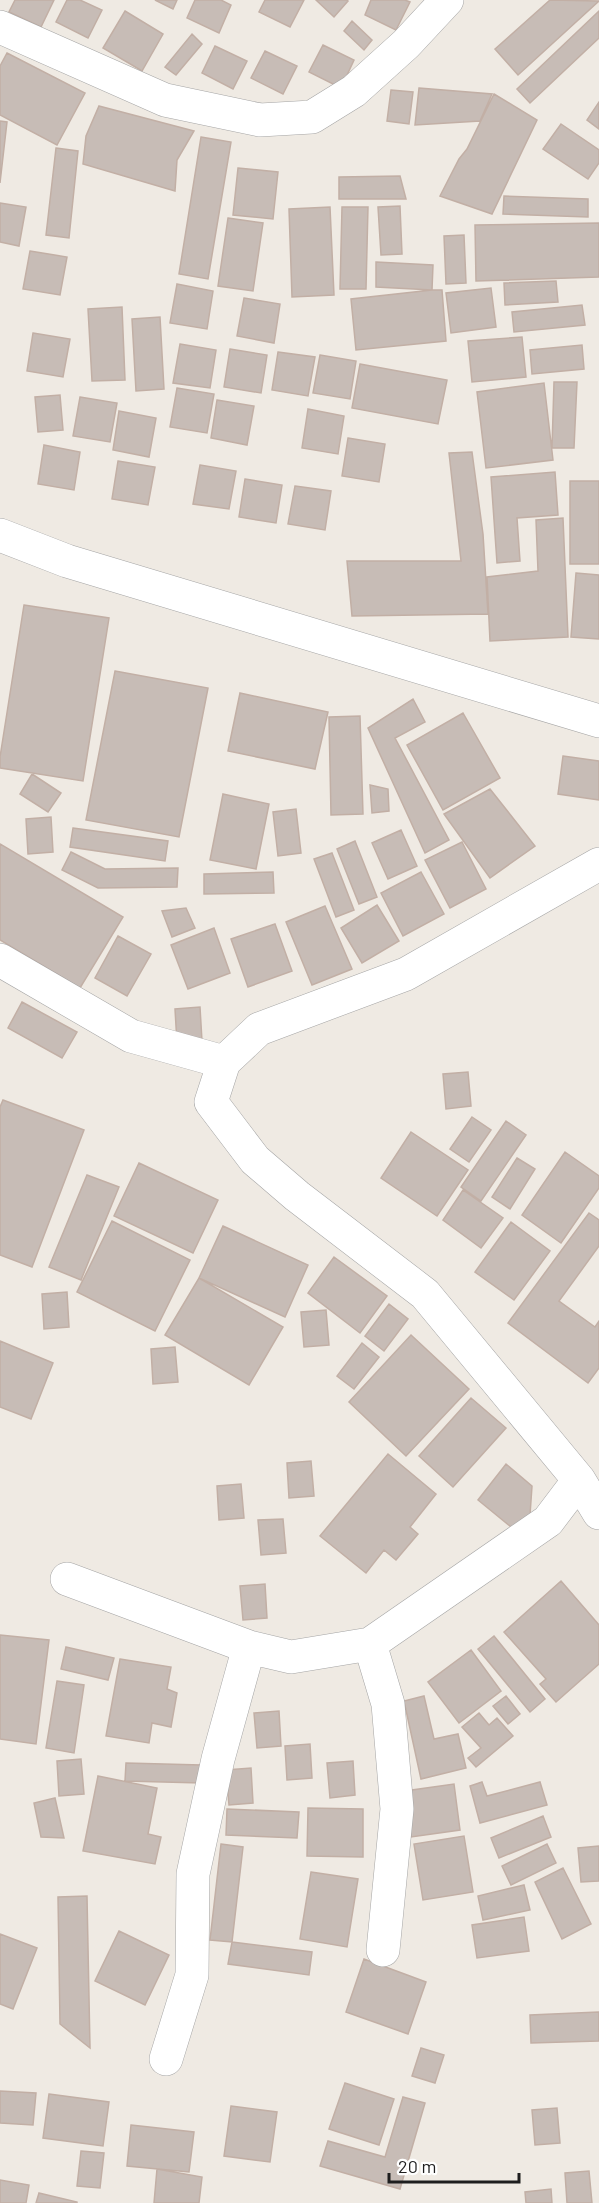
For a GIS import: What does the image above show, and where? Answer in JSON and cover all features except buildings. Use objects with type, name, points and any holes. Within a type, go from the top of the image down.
[{"type":"street","points":[[0,27],[165,100],[260,120],[312,117],[354,92],[406,44],[447,0]]},
{"type":"street","points":[[0,535],[67,561],[599,721]]},
{"type":"street","points":[[599,864],[406,974],[259,1029],[224,1062],[211,1102],[255,1160],[297,1196],[425,1294],[579,1480],[599,1513]]},
{"type":"street","points":[[0,960],[131,1036],[224,1062]]},
{"type":"street","points":[[67,1579],[249,1647],[291,1657],[370,1644],[548,1521],[579,1480]]},
{"type":"street","points":[[370,1644],[388,1704],[397,1809],[383,1950]]},
{"type":"street","points":[[166,2059],[192,1976],[194,1874],[218,1759],[249,1647]]}]
